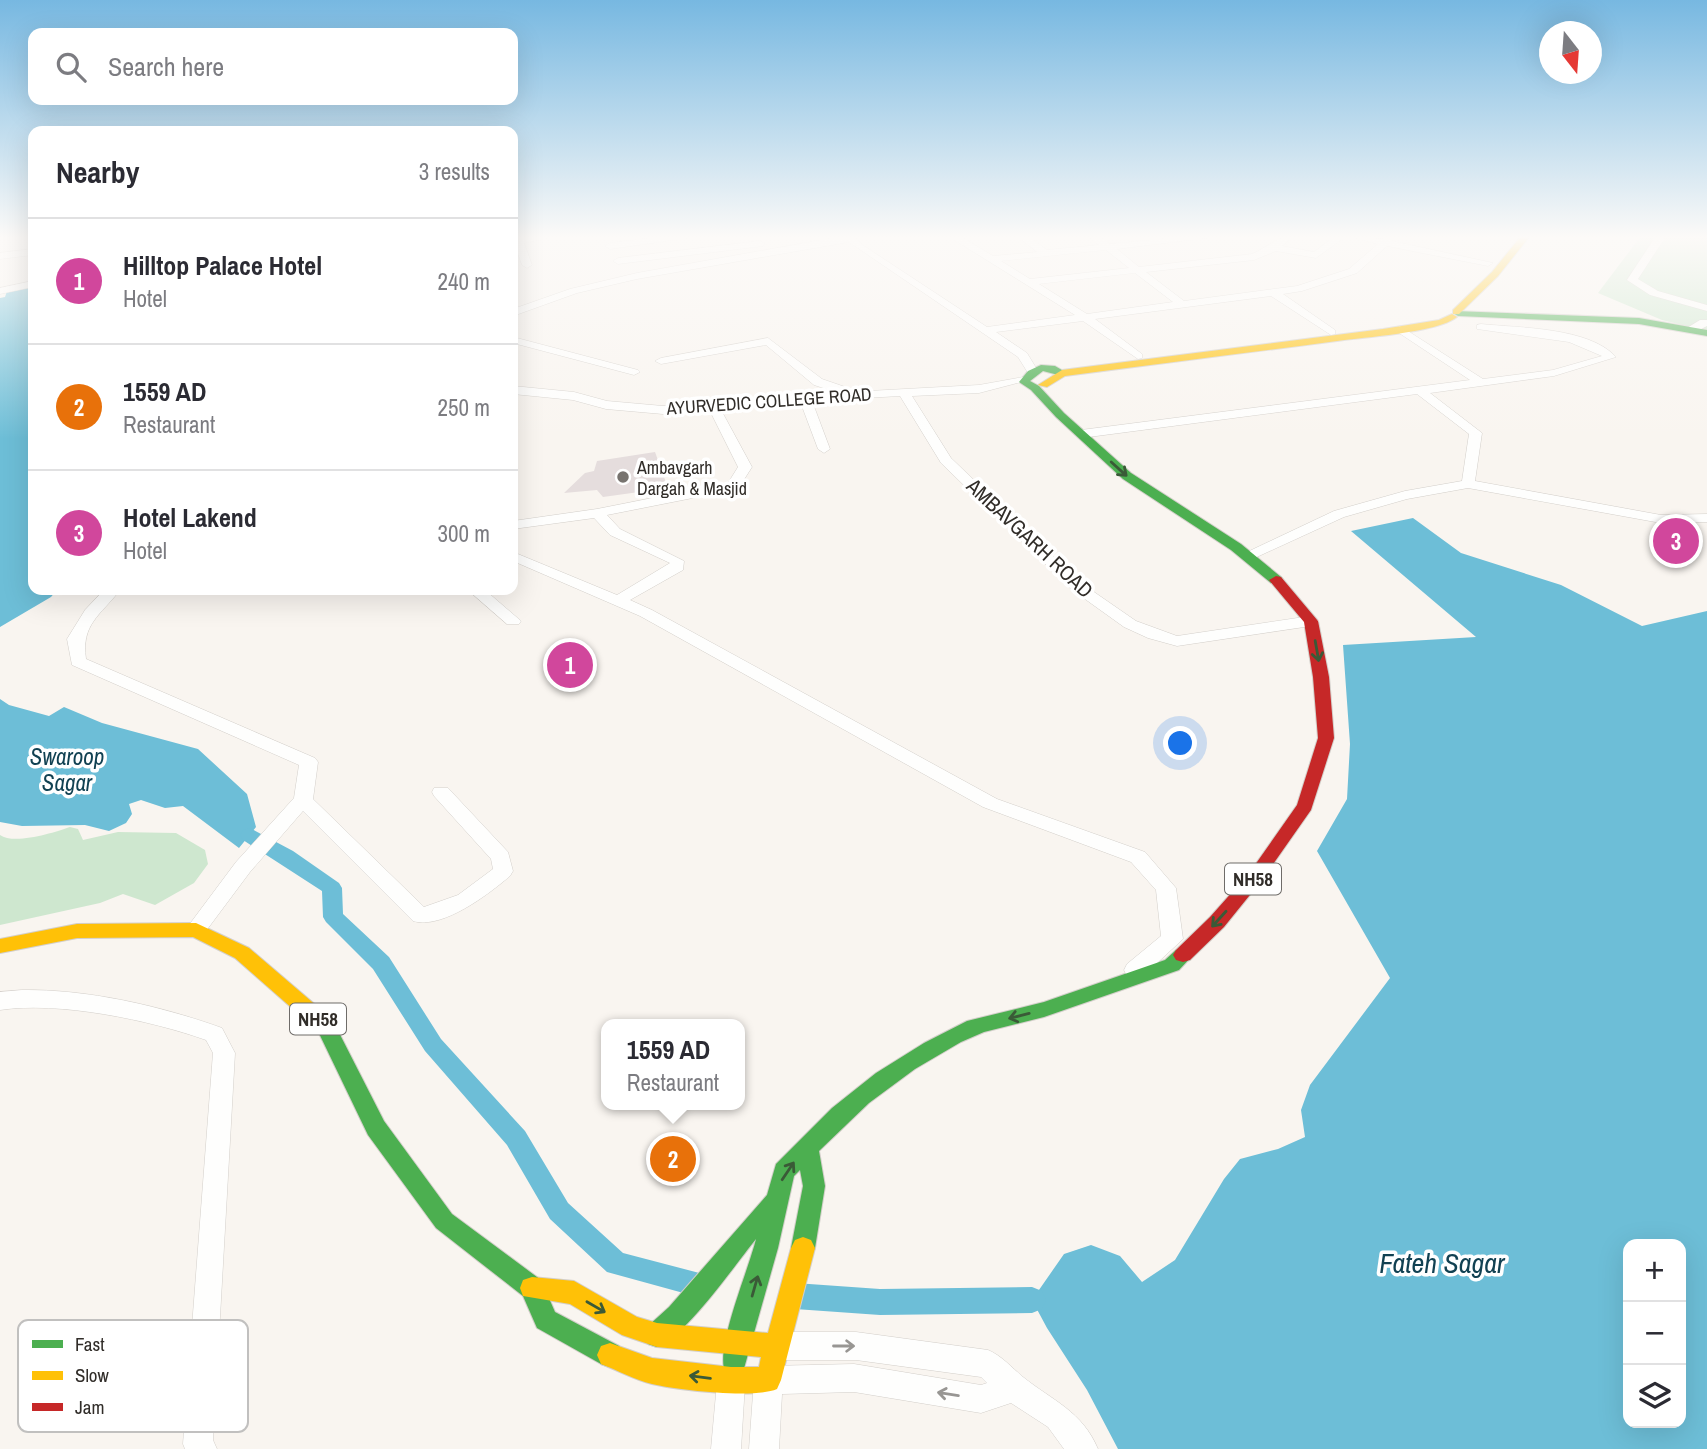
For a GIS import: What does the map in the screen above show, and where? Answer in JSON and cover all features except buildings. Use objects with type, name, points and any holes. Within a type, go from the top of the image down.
[{"type":"main road","points":[[1450,313],[1457,304]]},
{"type":"main road","points":[[1040,375],[1400,329],[1441,322],[1461,304]]},
{"type":"main road","points":[[1040,375],[1138,356],[1331,332],[1450,313],[1639,321],[1699,332]]},
{"type":"main road","name":"NH58","points":[[731,1380],[737,1343],[766,1248],[784,1171],[808,1149],[823,1128],[846,1108],[935,1045],[976,1026],[1025,1015],[1172,965],[1217,922],[1256,876],[1305,806],[1326,738],[1321,677],[1311,621],[1282,585],[1248,557],[1127,476],[1081,435],[1040,375]]},
{"type":"main road","name":"NH58","points":[[0,946],[77,932],[195,930],[242,953],[325,1026],[376,1128],[444,1221],[532,1288],[546,1320],[602,1352],[652,1371],[731,1380],[768,1380]]},
{"type":"main road","points":[[768,1380],[777,1339],[802,1256],[814,1184],[808,1149]]},
{"type":"main road","points":[[657,1335],[726,1260],[776,1198]]},
{"type":"main road","points":[[532,1288],[574,1293],[631,1327],[657,1335],[737,1343],[777,1339]]},
{"type":"street","points":[[518,311],[539,304]]},
{"type":"street","points":[[947,304],[1023,355],[1040,375]]},
{"type":"street","points":[[1064,304],[1138,356]]},
{"type":"street","points":[[987,330],[1185,304]]},
{"type":"street","points":[[1290,304],[1331,332]]},
{"type":"street","points":[[1699,332],[1700,323],[1707,323]]},
{"type":"street","points":[[1081,435],[1554,373],[1610,357],[1600,348],[1573,340],[1481,327]]},
{"type":"street","points":[[1400,329],[1480,382]]},
{"type":"street","points":[[518,341],[634,372]]},
{"type":"street","points":[[661,361],[768,341],[818,382],[850,394]]},
{"type":"street","name":"AYURVEDIC COLLEGE ROAD","points":[[518,390],[574,396],[606,405],[663,410],[850,394],[905,394],[979,389],[1040,375]]},
{"type":"street","points":[[1419,390],[1476,433],[1468,484]]},
{"type":"street","name":"AMBAVGARH ROAD","points":[[905,394],[946,460],[1076,586],[1130,624],[1154,635],[1177,641],[1311,621]]},
{"type":"street","points":[[805,397],[824,449]]},
{"type":"street","points":[[518,524],[597,513],[733,486],[745,467],[712,404]]},
{"type":"street","points":[[1248,557],[1339,514],[1405,495],[1468,484],[1661,519],[1707,519]]},
{"type":"street","points":[[597,513],[615,532],[677,561],[678,567],[619,600]]},
{"type":"street","points":[[518,558],[619,600],[990,803],[1138,857],[1166,888],[1172,939],[1118,983]]},
{"type":"street","points":[[107,595],[91,613],[75,639],[78,662],[309,762],[297,808],[243,867],[195,930]]},
{"type":"street","points":[[482,595],[513,621]]},
{"type":"street","points":[[297,808],[420,916],[454,907],[503,871],[501,857],[441,792]]},
{"type":"street","points":[[0,1001],[28,996],[130,1009],[214,1034],[224,1053],[206,1320]]},
{"type":"street","points":[[777,1339],[856,1346],[988,1364],[1014,1388],[1058,1417],[1083,1449]]},
{"type":"street","points":[[764,1449],[768,1380],[854,1378],[981,1399],[1014,1388]]},
{"type":"street","points":[[726,1449],[731,1380]]},
{"type":"street","points":[[199,1432],[198,1444],[202,1449]]},
{"type":"green space","points":[[1623,304],[1707,304],[1707,331],[1662,320]]},
{"type":"green space","points":[[70,827],[78,829],[83,840],[118,832],[176,833],[205,850],[208,864],[194,883],[155,905],[123,894],[100,903],[0,925],[0,835],[14,839],[24,838]]},
{"type":"water","points":[[0,304],[28,304],[28,595],[53,595],[0,627]]},
{"type":"water","name":"Fateh Sagar","points":[[1413,518],[1461,553],[1561,585],[1642,626],[1707,611],[1707,1449],[1118,1449],[1087,1390],[1032,1300],[1064,1254],[1091,1245],[1120,1256],[1142,1282],[1175,1260],[1224,1179],[1240,1159],[1278,1149],[1305,1137],[1301,1110],[1310,1085],[1390,978],[1317,851],[1347,799],[1350,744],[1343,645],[1476,637],[1351,531]]},
{"type":"water","name":"Swaroop Sagar","points":[[0,699],[9,705],[49,716],[64,707],[102,723],[198,749],[247,794],[256,827],[239,848],[183,806],[165,808],[141,800],[129,804],[132,814],[126,823],[109,831],[85,825],[22,826],[0,822]]},
{"type":"waterway","points":[[250,835],[332,888],[333,917],[381,963],[433,1045],[516,1138],[559,1211],[616,1263],[698,1284]]},
{"type":"waterway","points":[[795,1296],[880,1302],[1032,1300]]},
{"type":"traffic: fast","points":[[1458,313],[1639,321],[1707,333]]},
{"type":"traffic: fast","points":[[1062,373],[1051,368],[1041,368],[1024,382],[1035,388],[1060,415],[1127,476],[1236,547],[1276,580]]},
{"type":"traffic: fast","points":[[803,1248],[814,1186],[808,1149],[840,1114],[884,1079],[931,1049],[974,1027],[1081,998],[1172,965],[1183,955]]},
{"type":"traffic: fast","points":[[325,1025],[376,1128],[444,1221],[532,1288],[546,1320],[610,1355]]},
{"type":"traffic: fast","points":[[734,1363],[737,1343],[766,1248],[784,1171],[808,1149]]},
{"type":"traffic: fast","points":[[657,1335],[678,1315],[772,1203]]},
{"type":"traffic: slow","points":[[1456,312],[1465,304]]},
{"type":"traffic: slow","points":[[1043,385],[1062,373],[1383,332],[1441,322],[1452,317]]},
{"type":"traffic: slow","points":[[0,946],[77,931],[196,930],[242,953],[325,1025]]},
{"type":"traffic: slow","points":[[610,1355],[652,1371],[731,1380],[768,1380],[803,1248]]},
{"type":"traffic: slow","points":[[532,1288],[574,1293],[631,1327],[657,1335],[775,1346]]},
{"type":"traffic: jam","points":[[1183,955],[1217,922],[1256,876],[1305,806],[1326,738],[1321,677],[1311,621],[1276,580]]},
{"type":"place","name":"Ambavgarh Dargah & Masjid","points":[[623,477]]},
{"type":"place","name":"Hotel Lakend","points":[[1676,541]]},
{"type":"place","name":"Hilltop Palace Hotel","points":[[570,665]]},
{"type":"place","name":"1559 AD","points":[[673,1159]]}]
